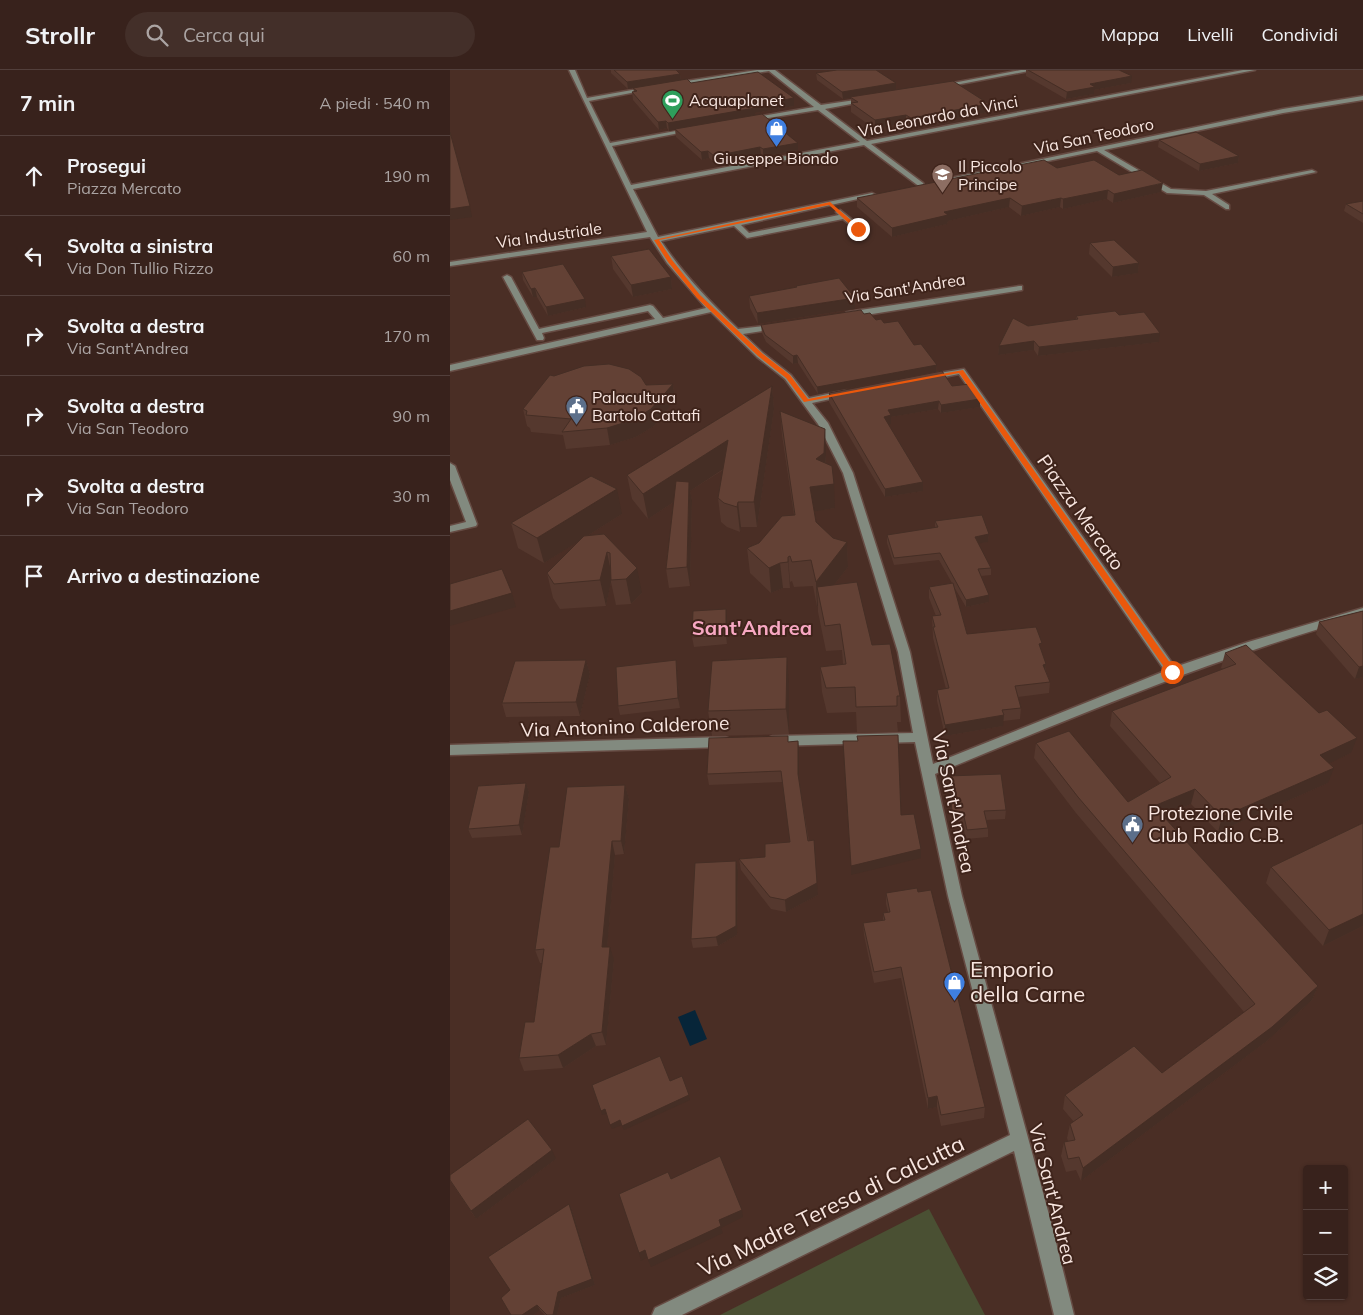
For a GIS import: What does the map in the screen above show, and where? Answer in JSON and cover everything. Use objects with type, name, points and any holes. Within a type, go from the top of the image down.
[{"type":"street","name":"Via Sant'Andrea","points":[[572,70],[585,100],[654,237],[670,261],[698,296],[760,355],[788,377],[823,424],[848,473],[904,652],[920,736],[955,896],[1042,1222],[1064,1315]]},
{"type":"street","points":[[662,87],[769,70],[920,185]]},
{"type":"street","points":[[934,87],[1030,70]]},
{"type":"street","name":"Via Leonardo da Vinci","points":[[630,188],[1252,70]]},
{"type":"street","points":[[585,100],[652,89]]},
{"type":"street","points":[[742,121],[877,97]]},
{"type":"street","name":"Via San Teodoro","points":[[911,187],[1283,111],[1363,98]]},
{"type":"street","points":[[608,145],[704,128]]},
{"type":"street","points":[[1098,148],[1170,191],[1194,191],[1206,194],[1226,207]]},
{"type":"street","points":[[1206,194],[1312,172]]},
{"type":"street","points":[[654,237],[884,193]]},
{"type":"street","points":[[830,204],[858,229]]},
{"type":"street","points":[[735,223],[747,236],[844,216]]},
{"type":"street","name":"Via Industriale","points":[[450,264],[654,237]]},
{"type":"street","points":[[507,277],[545,347]]},
{"type":"street","name":"Via Sant'Andrea","points":[[833,317],[1019,288]]},
{"type":"street","points":[[536,332],[650,308],[661,321]]},
{"type":"street","points":[[450,368],[713,309]]},
{"type":"street","points":[[738,332],[786,324]]},
{"type":"street","name":"Piazza Mercato","points":[[922,378],[961,371],[1172,672]]},
{"type":"street","points":[[806,401],[855,392]]},
{"type":"street","points":[[450,466],[472,524],[450,530]]},
{"type":"street","points":[[928,772],[1172,672],[1305,627],[1363,612]]},
{"type":"street","points":[[762,741],[920,736]]},
{"type":"street","name":"Via Antonino Calderone","points":[[450,750],[742,742]]},
{"type":"street","name":"Via Madre Teresa di Calcutta","points":[[662,1315],[1020,1139]]},
{"type":"green space","points":[[929,1209],[985,1315],[720,1315]]},
{"type":"water","points":[[695,1010],[707,1039],[690,1046],[678,1017]]},
{"type":"building","points":[[614,70],[676,70],[680,74],[627,82]]},
{"type":"building","points":[[837,70],[876,70],[896,83],[842,92],[816,73]]},
{"type":"building","points":[[1028,70],[1119,70],[1132,76],[1090,84],[1095,87],[1067,92]]},
{"type":"building","points":[[758,72],[794,98],[752,106],[755,108],[668,123],[666,121],[658,122],[632,92],[637,91],[633,88],[687,79],[691,83]]},
{"type":"building","points":[[953,81],[989,104],[911,118],[906,115],[875,120],[851,103],[858,102],[850,97]]},
{"type":"building","points":[[762,114],[798,143],[763,149],[760,147],[714,156],[708,151],[701,152],[675,129]]},
{"type":"building","points":[[450,132],[470,206],[450,209]]},
{"type":"building","points":[[1196,132],[1239,156],[1200,164],[1159,140]]},
{"type":"building","points":[[1044,160],[1057,168],[1094,160],[1119,175],[1142,170],[1163,183],[1114,194],[1108,190],[1022,206],[1010,198],[944,212],[948,215],[892,228],[857,198]]},
{"type":"building","points":[[1363,201],[1363,214],[1346,204]]},
{"type":"building","points":[[1114,240],[1139,263],[1113,267],[1090,243]]},
{"type":"building","points":[[649,249],[671,277],[631,285],[611,256]]},
{"type":"building","points":[[563,264],[585,299],[546,307],[535,288],[531,289],[522,272]]},
{"type":"building","points":[[839,278],[855,298],[757,313],[749,296],[796,286]]},
{"type":"building","points":[[861,310],[864,314],[870,313],[876,320],[881,319],[884,323],[898,321],[914,345],[921,344],[937,365],[817,387],[797,355],[793,356],[765,335],[761,325]]},
{"type":"building","points":[[1115,311],[1119,315],[1144,312],[1160,333],[1039,347],[1034,341],[999,346],[1013,318],[1028,326],[1078,319],[1076,316]]},
{"type":"building","points":[[609,364],[629,369],[641,377],[646,385],[673,384],[651,409],[633,420],[607,428],[562,432],[571,419],[526,415],[527,411],[523,409],[550,375],[554,376],[584,366]]},
{"type":"building","points":[[942,371],[952,386],[970,384],[980,399],[941,405],[939,401],[888,410],[891,415],[884,417],[923,482],[885,489],[829,393]]},
{"type":"building","points":[[772,386],[754,502],[738,502],[737,507],[724,503],[718,498],[728,440],[643,494],[627,475]]},
{"type":"building","points":[[780,411],[825,429],[824,453],[816,459],[832,466],[834,484],[810,487],[816,522],[833,538],[847,542],[816,582],[811,560],[792,562],[790,556],[788,557],[788,562],[769,568],[747,548],[759,543],[782,516],[795,515]]},
{"type":"building","points":[[591,476],[617,489],[537,538],[511,523]]},
{"type":"building","points":[[676,481],[689,482],[687,567],[666,569]]},
{"type":"building","points":[[982,515],[989,534],[975,537],[991,568],[978,569],[989,595],[966,600],[940,553],[894,558],[887,535],[938,527],[935,521]]},
{"type":"building","points":[[604,534],[637,568],[626,579],[611,580],[610,553],[607,552],[600,580],[554,584],[547,573],[584,536]]},
{"type":"building","points":[[502,569],[512,593],[450,611],[450,584]]},
{"type":"building","points":[[857,582],[872,645],[890,644],[900,696],[897,696],[897,706],[856,707],[855,687],[826,688],[820,667],[846,664],[840,624],[825,626],[817,587]]},
{"type":"building","points":[[953,583],[967,634],[1036,627],[1042,643],[1039,644],[1046,664],[1043,665],[1050,682],[1015,686],[1021,708],[1002,710],[1004,715],[945,725],[937,690],[949,688],[933,627],[935,627],[932,616],[941,615],[929,587]]},
{"type":"building","points":[[726,609],[726,635],[692,637],[693,611]]},
{"type":"building","points":[[1363,611],[1363,666],[1359,667],[1319,622]]},
{"type":"building","points":[[1246,645],[1319,713],[1327,710],[1357,738],[1320,755],[1334,768],[1222,817],[1195,789],[1154,806],[1318,986],[1272,1027],[1083,1168],[1079,1157],[1068,1159],[1064,1142],[1075,1140],[1070,1124],[1083,1115],[1065,1095],[1134,1046],[1162,1073],[1255,1004],[1078,797],[1036,743],[1069,731],[1128,802],[1171,777],[1112,711],[1236,664],[1225,653]]},
{"type":"building","points":[[787,657],[786,709],[708,711],[712,661]]},
{"type":"building","points":[[586,660],[576,702],[502,703],[515,661]]},
{"type":"building","points":[[676,660],[678,698],[618,706],[616,667]]},
{"type":"building","points":[[898,735],[901,815],[914,814],[921,849],[851,866],[843,741],[858,741],[857,736]]},
{"type":"building","points":[[788,736],[788,742],[798,741],[798,774],[808,841],[814,840],[817,883],[785,900],[770,897],[739,859],[765,857],[765,844],[790,842],[781,771],[707,774],[709,738]]},
{"type":"building","points":[[1001,774],[1006,810],[984,811],[988,828],[967,830],[963,812],[952,812],[949,776]]},
{"type":"building","points":[[526,783],[519,825],[468,829],[478,786]]},
{"type":"building","points":[[625,785],[621,841],[612,841],[602,947],[610,947],[602,1032],[591,1034],[558,1055],[519,1058],[525,1022],[534,1022],[544,949],[535,950],[550,847],[559,847],[567,787]]},
{"type":"building","points":[[1363,823],[1363,914],[1329,930],[1271,867]]},
{"type":"building","points":[[736,861],[736,926],[716,937],[691,939],[695,863]]},
{"type":"building","points":[[917,888],[918,892],[931,890],[985,1107],[941,1115],[937,1096],[928,1098],[901,967],[874,972],[863,923],[885,920],[883,913],[890,912],[886,893]]},
{"type":"building","points":[[660,1056],[670,1081],[682,1076],[689,1095],[622,1126],[620,1120],[610,1125],[605,1109],[601,1111],[592,1085]]},
{"type":"building","points":[[528,1119],[552,1150],[471,1211],[450,1180],[450,1175]]},
{"type":"building","points":[[720,1156],[742,1210],[719,1220],[721,1226],[648,1260],[645,1250],[639,1253],[619,1194],[668,1172],[671,1179]]},
{"type":"building","points":[[569,1204],[592,1279],[558,1292],[553,1315],[547,1315],[537,1305],[522,1315],[511,1315],[501,1298],[510,1290],[488,1257]]},
{"type":"place","name":"Acquaplanet","points":[[673,119]]},
{"type":"place","name":"Giuseppe Biondo","points":[[776,148]]},
{"type":"place","name":"Il Piccolo Principe","points":[[942,194]]},
{"type":"place","name":"Palacultura Bartolo Cattafi","points":[[576,425]]},
{"type":"place","name":"Protezione Civile Club Radio C.B.","points":[[1132,843]]},
{"type":"place","name":"Emporio della Carne","points":[[954,1001]]},
{"type":"district","name":"Sant'Andrea","points":[[752,627]]},
{"type":"route","points":[[858,229],[830,204],[656,240],[698,296],[760,355],[788,377],[806,401],[961,371],[1172,672]]}]
